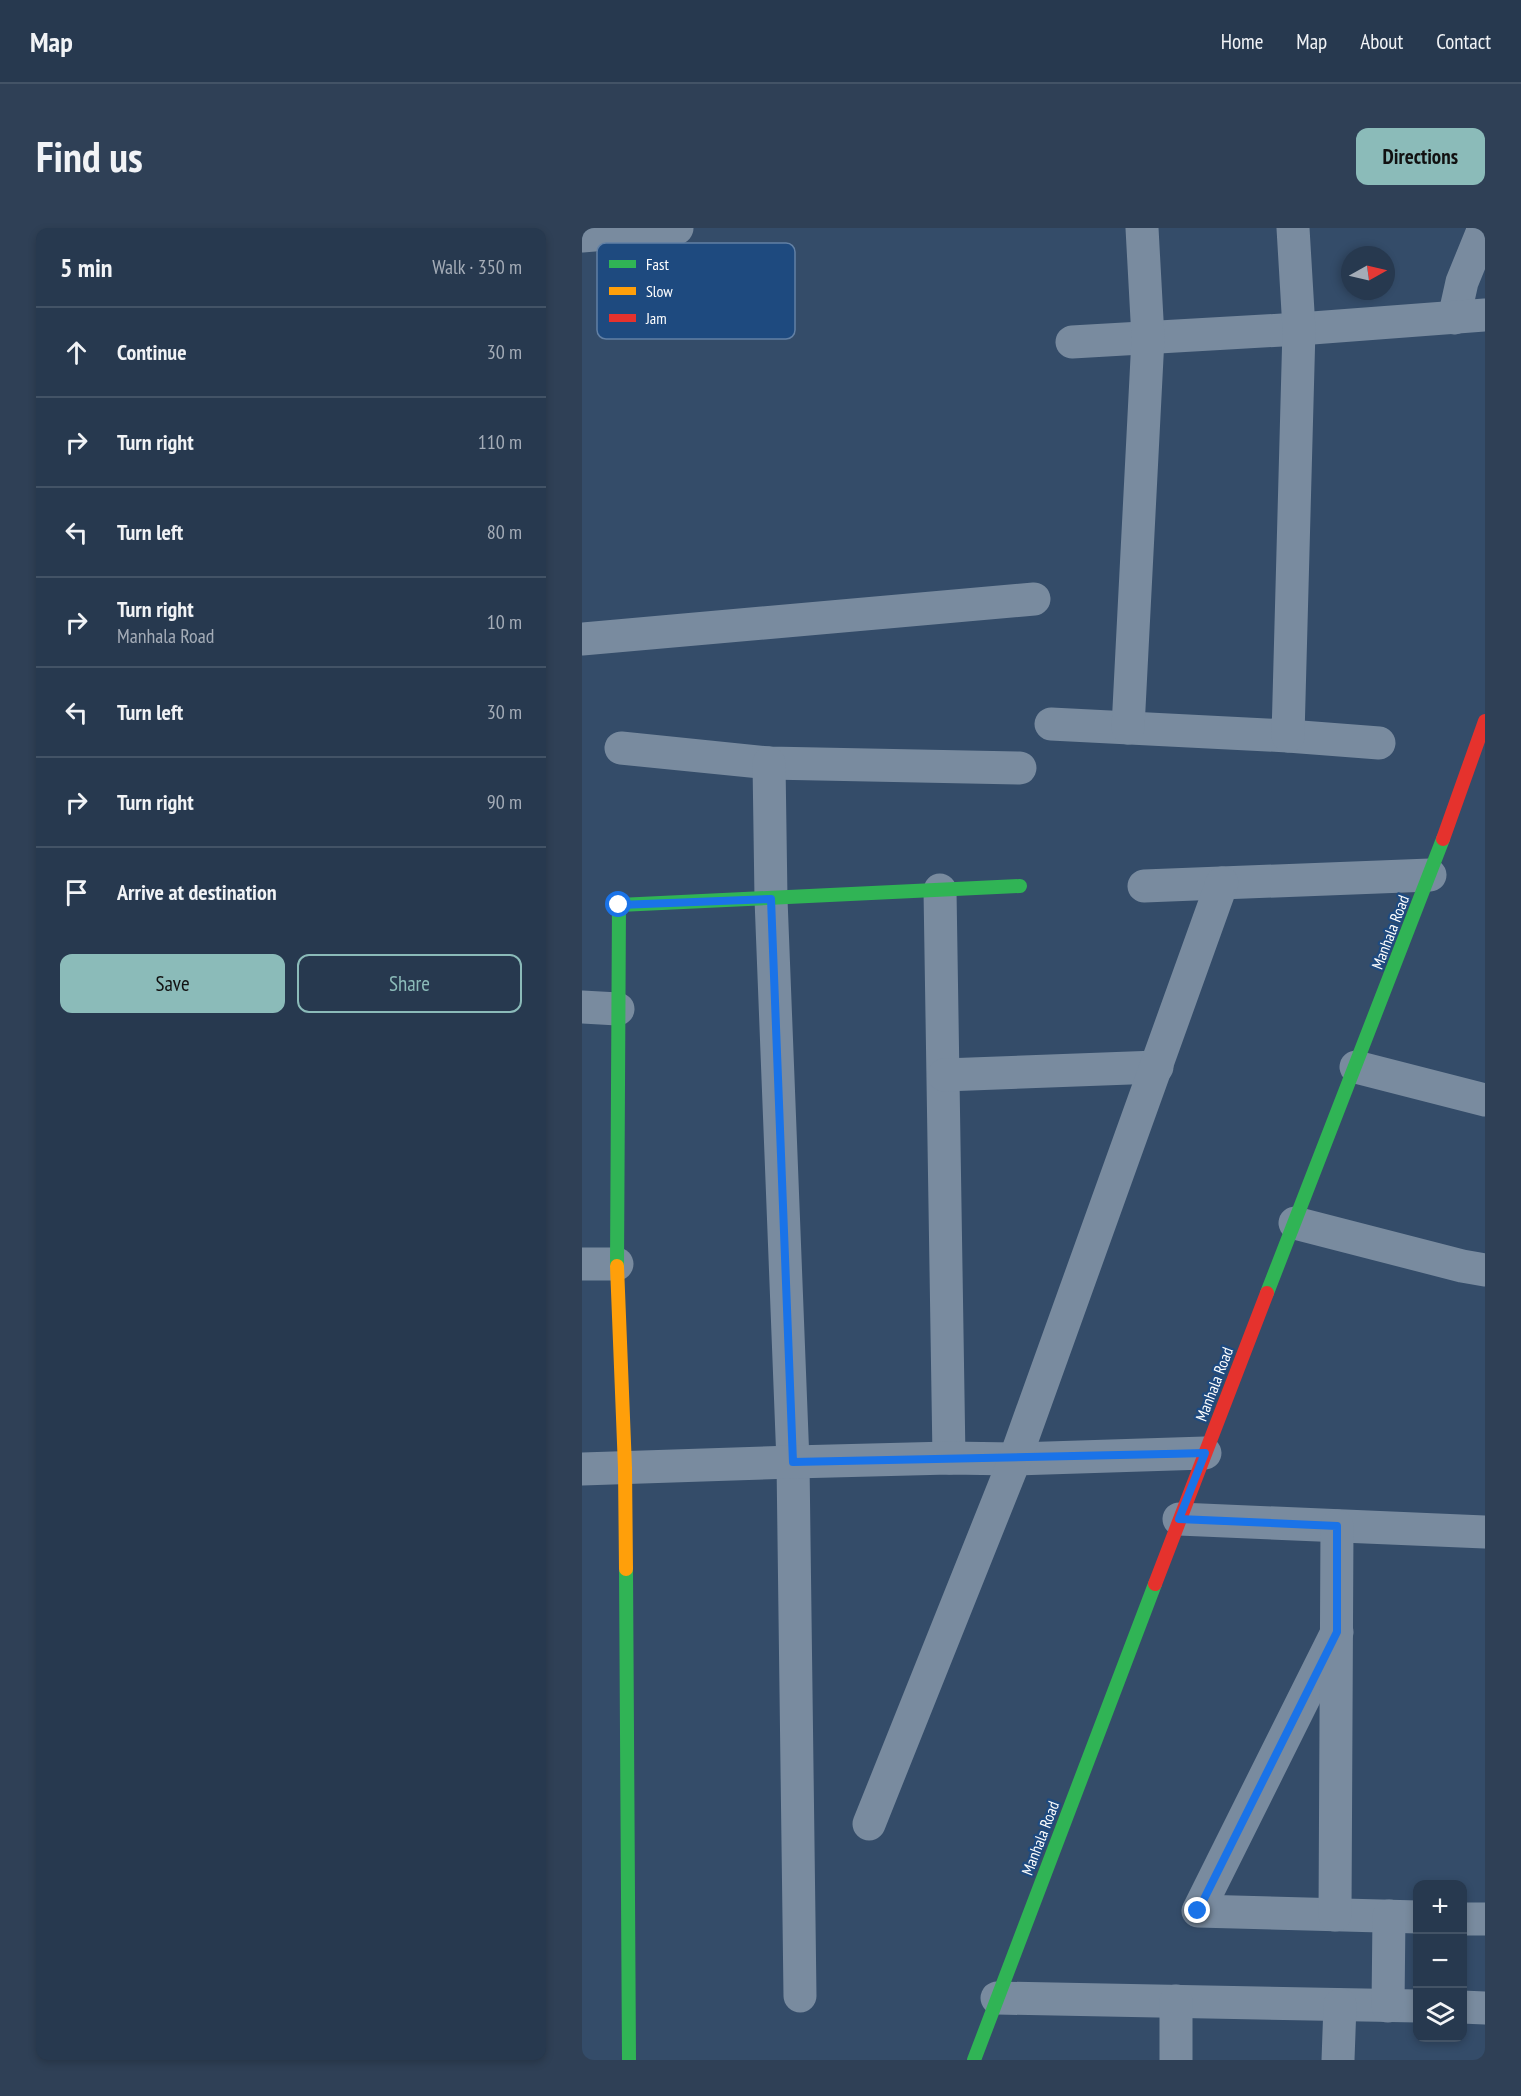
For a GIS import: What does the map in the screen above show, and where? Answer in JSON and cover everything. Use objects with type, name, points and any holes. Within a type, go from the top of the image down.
[{"type":"street","points":[[582,236],[677,228]]},
{"type":"street","points":[[1128,728],[1148,338],[1142,228]]},
{"type":"street","points":[[1288,736],[1299,329],[1293,228]]},
{"type":"street","points":[[1072,342],[1299,329],[1470,316],[1462,282],[1484,228]]},
{"type":"street","points":[[582,639],[1034,599]]},
{"type":"street","name":"Manhala Road","points":[[974,2060],[1179,1519],[1430,875],[1485,721]]},
{"type":"street","points":[[1051,724],[1379,743]]},
{"type":"street","points":[[621,748],[769,763],[1020,768]]},
{"type":"street","points":[[769,763],[771,899],[793,1462],[801,1996]]},
{"type":"street","points":[[1144,886],[1430,875]]},
{"type":"street","points":[[868,1824],[1015,1459],[1222,883]]},
{"type":"street","points":[[629,2060],[625,1468],[618,1264],[619,905],[1020,885]]},
{"type":"street","points":[[940,890],[949,1458]]},
{"type":"street","points":[[582,1007],[618,1009]]},
{"type":"street","points":[[1356,1066],[1485,1100]]},
{"type":"street","points":[[944,1075],[1157,1067]]},
{"type":"street","points":[[1295,1223],[1485,1270]]},
{"type":"street","points":[[582,1264],[618,1264]]},
{"type":"street","points":[[582,1469],[1205,1453]]},
{"type":"street","points":[[1179,1519],[1485,1532]]},
{"type":"street","points":[[1335,1915],[1337,1526]]},
{"type":"street","points":[[997,1998],[1403,2006],[1403,1917],[1198,1911],[1337,1632]]},
{"type":"street","points":[[1467,1918],[1485,1919]]},
{"type":"street","points":[[1176,2001],[1176,2060]]},
{"type":"street","points":[[1338,2060],[1340,2005]]},
{"type":"street","points":[[1467,2007],[1485,2008]]},
{"type":"traffic: fast","points":[[1267,1293],[1443,839]]},
{"type":"traffic: fast","points":[[617,1266],[619,905],[1020,886]]},
{"type":"traffic: fast","points":[[626,1569],[629,2060]]},
{"type":"traffic: fast","points":[[974,2060],[1155,1584]]},
{"type":"traffic: slow","points":[[617,1266],[625,1468],[626,1569]]},
{"type":"traffic: jam","points":[[1443,839],[1485,721]]},
{"type":"traffic: jam","points":[[1155,1584],[1267,1293]]},
{"type":"route","points":[[619,905],[771,899],[793,1462],[949,1458],[1015,1459],[1205,1453],[1179,1519],[1337,1526],[1337,1632],[1198,1911]]}]
